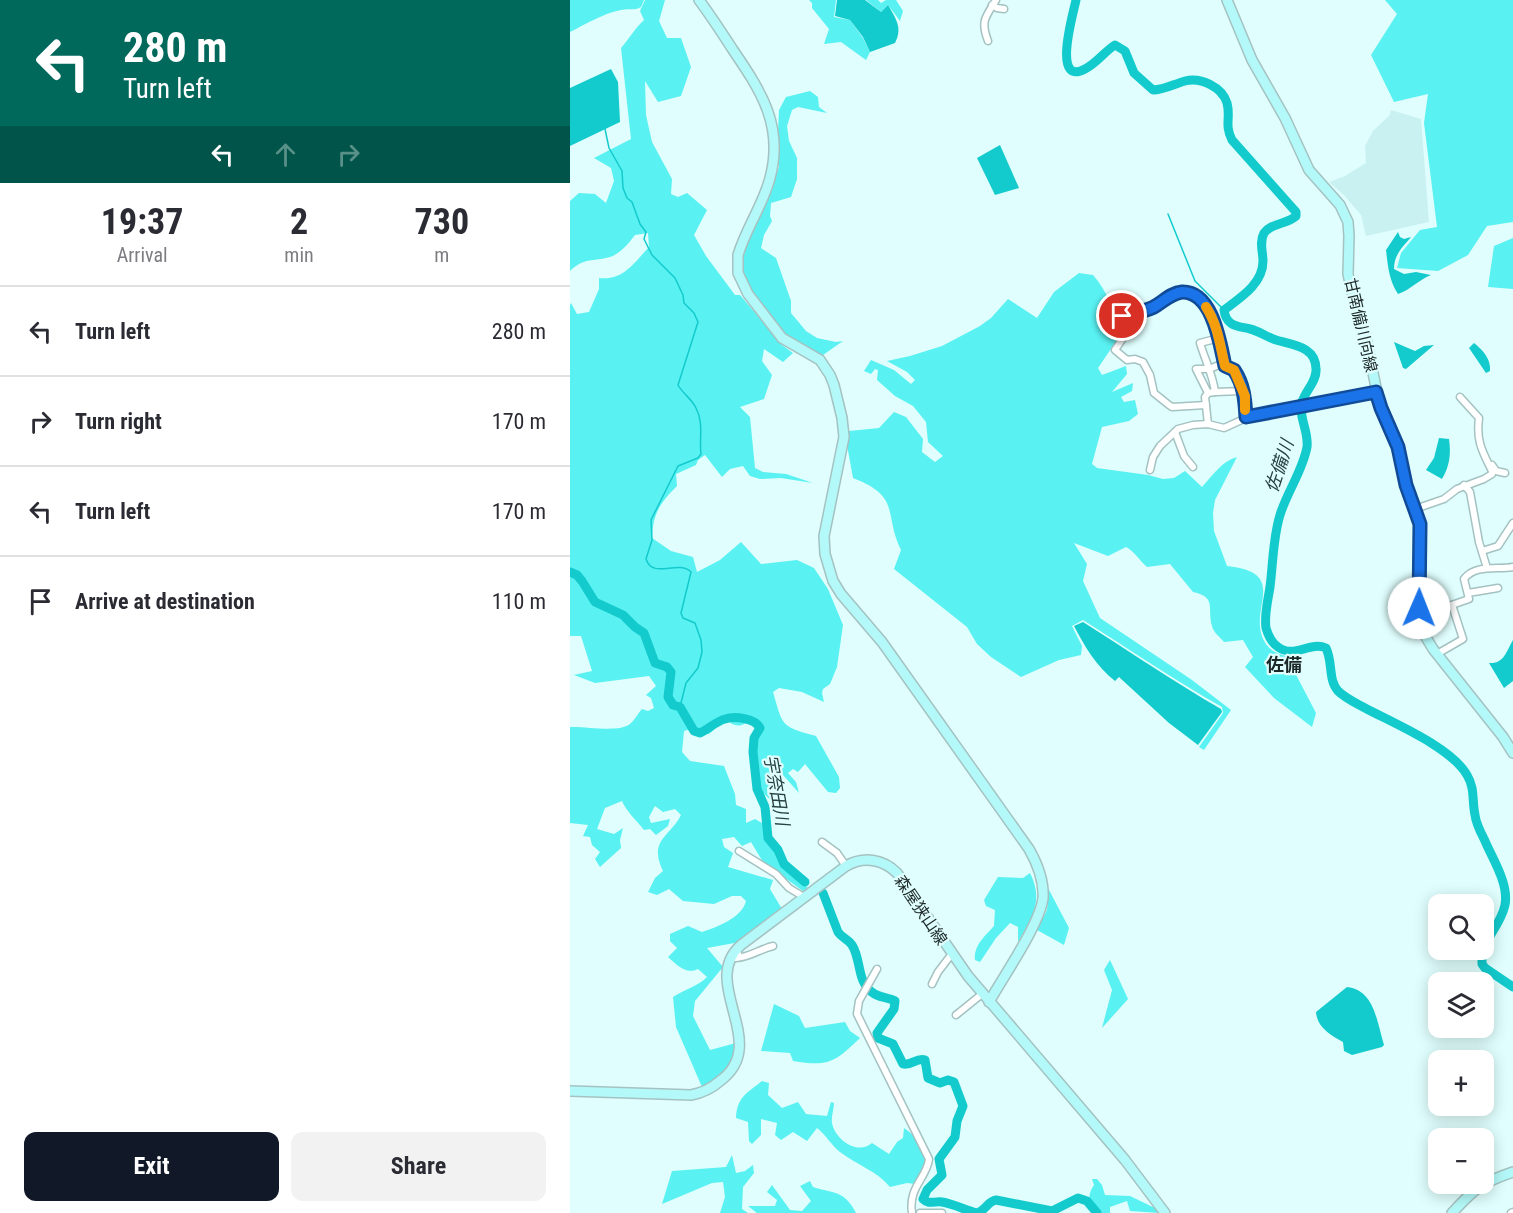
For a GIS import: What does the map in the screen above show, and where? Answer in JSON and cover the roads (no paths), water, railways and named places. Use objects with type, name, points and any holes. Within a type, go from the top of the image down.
[{"type":"main road","points":[[699,0],[757,86],[766,103],[772,123],[773,166],[765,194],[738,255],[740,280],[782,338],[812,354],[826,367],[834,385],[842,418],[844,446],[824,536],[825,554],[830,573],[841,594],[882,642],[1029,849],[1039,875],[1043,897],[1039,915],[989,1002]]},
{"type":"main road","name":"甘南備川向線","points":[[1227,0],[1252,60],[1285,118],[1309,170],[1340,205],[1346,217],[1349,236],[1350,283],[1364,329],[1376,392],[1398,447],[1406,485],[1415,508],[1421,535],[1420,616],[1424,634],[1513,753]]},
{"type":"main road","name":"森屋狭山線","points":[[738,947],[846,866],[860,860],[870,860],[881,862],[894,870],[951,955],[1125,1160],[1165,1213]]},
{"type":"main road","points":[[570,1091],[691,1095],[705,1091],[726,1077],[736,1062],[739,1050],[739,1032],[726,978],[730,958],[738,947]]},
{"type":"main road","points":[[1452,1213],[1472,1191],[1513,1172]]},
{"type":"street","points":[[988,41],[985,14],[994,2],[997,8],[1004,9]]},
{"type":"street","points":[[1206,405],[1192,407],[1169,405],[1154,393],[1150,375],[1143,362],[1136,359],[1127,360],[1115,350],[1127,332],[1122,316],[1153,308],[1179,293],[1184,292],[1200,299],[1212,316],[1225,366]]},
{"type":"street","points":[[1212,393],[1213,379],[1200,343],[1219,338]]},
{"type":"street","points":[[1212,393],[1196,369],[1209,369],[1219,365],[1236,373],[1246,404],[1246,417]]},
{"type":"street","points":[[1208,424],[1205,397],[1212,393],[1243,391]]},
{"type":"street","points":[[1150,470],[1153,457],[1160,446],[1175,432],[1193,424],[1208,424],[1224,428],[1246,417],[1376,392]]},
{"type":"street","points":[[1415,508],[1444,499],[1464,485],[1490,476],[1492,471],[1478,441],[1479,418],[1460,397]]},
{"type":"street","points":[[1175,432],[1184,456],[1193,467]]},
{"type":"street","points":[[1489,464],[1493,465],[1496,471],[1505,473]]},
{"type":"street","points":[[1464,485],[1470,492],[1487,568]]},
{"type":"street","points":[[1482,551],[1498,546],[1513,523]]},
{"type":"street","points":[[1420,616],[1469,599],[1465,576],[1487,568],[1513,567]]},
{"type":"street","points":[[1468,593],[1498,588]]},
{"type":"street","points":[[1437,654],[1463,639],[1452,605]]},
{"type":"street","points":[[822,842],[837,854],[846,866]]},
{"type":"street","points":[[739,850],[776,874],[789,888],[804,897]]},
{"type":"street","points":[[738,947],[741,950],[736,958],[774,946]]},
{"type":"street","points":[[932,984],[951,955]]},
{"type":"street","points":[[877,969],[859,1001],[857,1014],[928,1159],[927,1166],[915,1187],[912,1213]]},
{"type":"street","points":[[956,1015],[982,994]]},
{"type":"street","points":[[920,1213],[942,1213]]},
{"type":"waterway","name":"佐備川","points":[[1076,0],[1067,45],[1069,67],[1075,72],[1085,69],[1115,45],[1125,51],[1134,73],[1153,90],[1191,80],[1210,84],[1221,92],[1227,103],[1228,130],[1232,140],[1296,212],[1293,219],[1271,227],[1264,233],[1261,243],[1263,261],[1259,277],[1250,290],[1224,310],[1227,319],[1233,324],[1296,345],[1308,351],[1315,361],[1315,378],[1301,408],[1307,447],[1299,473],[1283,506],[1276,532],[1266,628],[1274,643],[1284,650],[1296,651],[1320,646],[1326,648],[1333,682],[1341,694],[1435,745],[1459,765],[1467,775],[1472,790],[1476,822],[1500,872],[1505,889],[1505,905],[1494,929]]},
{"type":"waterway","points":[[605,129],[609,148],[622,171],[623,188],[646,232],[644,239],[652,255],[675,278],[684,303],[694,313],[698,322],[678,385],[696,408],[701,425],[701,454],[698,458],[678,466],[651,520],[652,540],[646,559],[654,568],[679,567],[691,572],[681,613],[683,618],[695,623],[701,640],[702,652],[698,668],[686,683],[680,707]]},
{"type":"waterway","points":[[1168,214],[1195,281],[1224,310]]},
{"type":"waterway","name":"宇奈田川","points":[[570,572],[577,575],[595,602],[623,615],[644,633],[655,663],[667,667],[671,672],[668,697],[673,705],[680,707],[694,731],[700,733],[719,721],[729,718],[754,722],[760,728],[754,738],[753,752],[757,789],[765,807],[768,838],[778,850],[784,864],[805,882]]},
{"type":"waterway","name":"宇奈田川","points":[[823,893],[838,932],[855,951],[864,983],[876,995],[895,1001],[894,1009],[877,1033],[878,1038],[893,1044],[903,1064],[925,1060],[928,1078],[940,1083],[948,1080],[954,1082],[963,1106],[957,1121],[955,1137],[939,1159],[942,1175],[927,1190],[923,1199],[946,1203],[977,1213],[996,1200],[1052,1211],[1078,1198],[1087,1201],[1097,1213]]},
{"type":"waterway","name":"佐備川","points":[[1482,960],[1485,968],[1513,987]]},
{"type":"district","name":"佐備","points":[[1284,664]]}]
